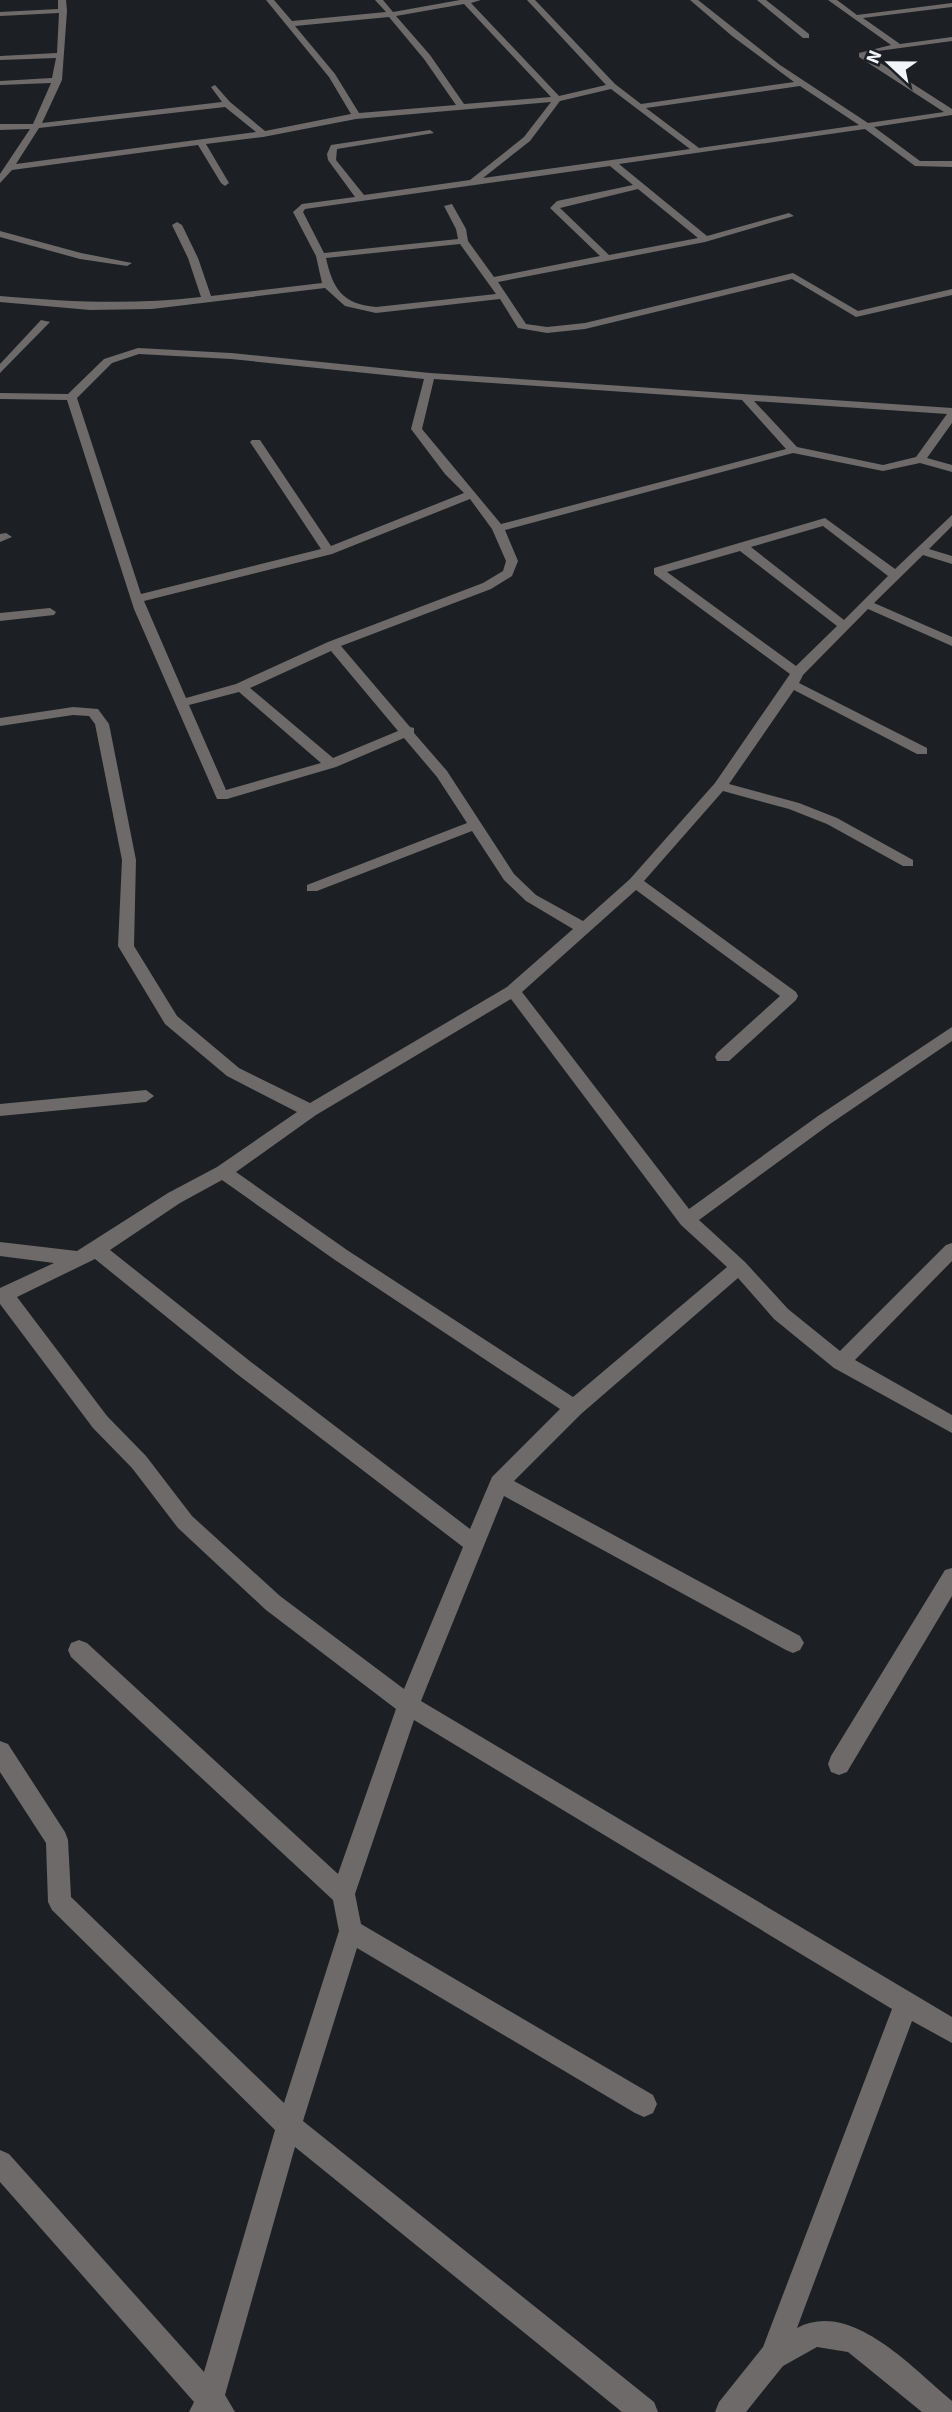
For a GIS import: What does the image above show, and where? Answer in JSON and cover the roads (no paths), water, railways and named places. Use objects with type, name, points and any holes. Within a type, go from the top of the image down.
[{"type":"street","points":[[0,180],[48,109],[58,80],[62,0]]},
{"type":"street","points":[[271,0],[332,76],[356,116]]},
{"type":"street","points":[[379,0],[393,14],[462,107]]},
{"type":"street","points":[[289,24],[393,14],[477,0]]},
{"type":"street","points":[[531,0],[612,86],[642,106],[698,151]]},
{"type":"street","points":[[694,0],[798,84],[867,126],[918,164],[952,164]]},
{"type":"street","points":[[761,0],[806,36]]},
{"type":"street","points":[[832,0],[898,46]]},
{"type":"street","points":[[465,1],[557,99]]},
{"type":"street","points":[[856,17],[952,5]]},
{"type":"street","points":[[0,14],[63,11]]},
{"type":"street","points":[[952,39],[898,46],[862,55],[952,113]]},
{"type":"street","points":[[0,58],[60,55]]},
{"type":"street","points":[[0,83],[58,80]]},
{"type":"street","points":[[642,106],[798,84]]},
{"type":"street","points":[[6,170],[263,134],[356,116],[557,99],[612,86]]},
{"type":"street","points":[[215,87],[227,104],[263,134]]},
{"type":"street","points":[[473,182],[527,139],[557,99]]},
{"type":"street","points":[[0,127],[37,126],[227,104]]},
{"type":"street","points":[[502,296],[376,310],[356,309],[344,303],[327,285],[321,256],[298,212],[310,205],[613,164],[952,113]]},
{"type":"street","points":[[361,198],[332,160],[331,153],[334,148],[430,133]]},
{"type":"street","points":[[201,143],[225,183]]},
{"type":"street","points":[[613,164],[705,240]]},
{"type":"street","points":[[931,166],[942,173]]},
{"type":"street","points":[[607,258],[555,208],[560,203],[639,186]]},
{"type":"street","points":[[449,206],[461,229],[463,242],[522,326],[559,331],[679,306],[793,276],[856,314],[952,292]]},
{"type":"street","points":[[492,280],[705,240],[789,216]]},
{"type":"street","points":[[177,225],[193,258],[206,297]]},
{"type":"street","points":[[0,234],[80,256],[127,264]]},
{"type":"street","points":[[321,256],[463,242]]},
{"type":"street","points":[[0,299],[90,307],[152,306],[206,297],[327,285]]},
{"type":"street","points":[[0,370],[45,322]]},
{"type":"street","points":[[0,396],[71,397],[108,361],[138,351],[231,356],[429,376],[952,413],[920,460]]},
{"type":"street","points":[[182,703],[241,687],[333,646],[488,586],[508,573],[512,561],[498,528],[416,429],[429,376]]},
{"type":"street","points":[[71,397],[137,599],[222,796],[331,764],[409,731]]},
{"type":"street","points":[[745,397],[793,450],[818,458],[883,468],[920,460],[952,469]]},
{"type":"street","points":[[256,442],[328,551]]},
{"type":"street","points":[[498,528],[793,450]]},
{"type":"street","points":[[137,599],[328,551],[472,494]]},
{"type":"street","points":[[952,519],[844,626],[795,679],[720,786],[635,882],[513,991],[310,1111],[223,1172],[174,1198],[88,1254],[3,1296],[100,1422],[139,1462],[185,1522],[273,1603],[408,1705],[952,2031]]},
{"type":"street","points":[[895,576],[825,522],[658,571],[795,679],[922,751]]},
{"type":"street","points":[[741,547],[844,626]]},
{"type":"street","points":[[920,550],[952,560]]},
{"type":"street","points":[[866,604],[952,642]]},
{"type":"street","points":[[0,617],[50,612]]},
{"type":"street","points":[[333,646],[409,731],[442,774],[509,877],[531,898],[584,928]]},
{"type":"street","points":[[241,687],[331,764]]},
{"type":"street","points":[[0,722],[74,711],[93,712],[102,724],[129,860],[126,946],[171,1020],[233,1072],[310,1111]]},
{"type":"street","points":[[720,786],[794,806],[831,821],[908,863]]},
{"type":"street","points":[[312,888],[474,825]]},
{"type":"street","points":[[635,882],[790,996],[723,1057]]},
{"type":"street","points":[[513,991],[687,1220],[738,1267],[781,1314],[841,1362],[952,1426]]},
{"type":"street","points":[[687,1220],[824,1120],[952,1033]]},
{"type":"street","points":[[0,1110],[146,1096]]},
{"type":"street","points":[[223,1172],[341,1255],[574,1408]]},
{"type":"street","points":[[0,1249],[88,1254],[472,1542]]},
{"type":"street","points":[[841,1362],[952,1250]]},
{"type":"street","points":[[211,2407],[289,2126],[351,1931],[343,1894],[408,1705],[472,1542],[499,1483],[574,1408],[738,1267]]},
{"type":"street","points":[[499,1483],[793,1643]]},
{"type":"street","points":[[839,1764],[952,1577]]},
{"type":"street","points":[[79,1650],[343,1894]]},
{"type":"street","points":[[0,1752],[57,1840],[60,1902],[289,2126],[644,2412]]},
{"type":"street","points":[[351,1931],[644,2104]]},
{"type":"street","points":[[729,2412],[773,2356],[906,2004]]},
{"type":"street","points":[[3,2173],[211,2407]]},
{"type":"street","points":[[773,2356],[816,2333],[854,2339],[944,2412]]}]
